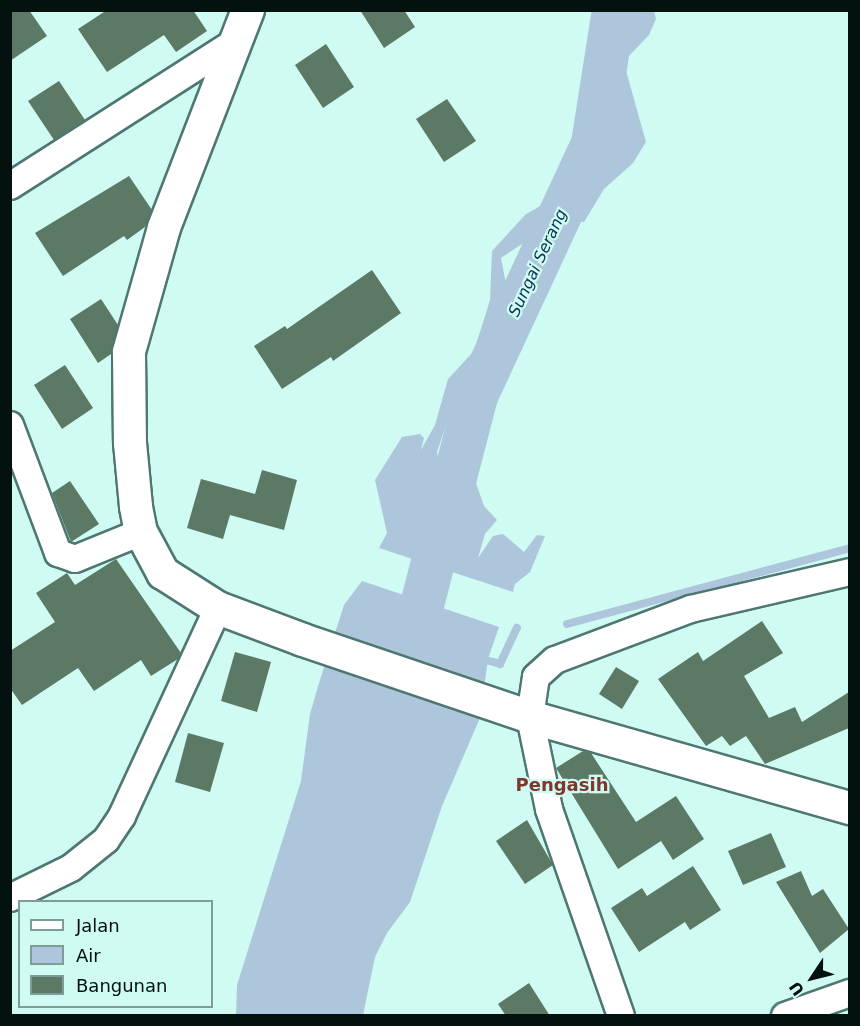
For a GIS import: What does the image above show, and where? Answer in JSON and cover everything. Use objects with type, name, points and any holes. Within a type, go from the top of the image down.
[{"type":"street","points":[[248,10],[164,228],[129,352],[130,443],[141,532],[163,573],[218,608],[303,640],[519,713],[849,808]]},
{"type":"street","points":[[10,186],[237,41]]},
{"type":"street","points":[[10,425],[58,553],[75,559],[141,532]]},
{"type":"street","points":[[621,1016],[579,906],[519,713],[536,677],[555,660],[691,609],[849,572]]},
{"type":"street","points":[[10,898],[72,868],[105,840],[122,816],[218,608]]},
{"type":"street","points":[[785,1016],[849,993]]},
{"type":"water","points":[[599,11],[654,11],[656,19],[649,35],[628,57],[625,67],[646,142],[633,163],[604,189],[584,222],[558,220],[501,258],[508,295],[522,316],[522,351],[502,325],[490,339],[481,375],[465,378],[457,392],[437,452],[440,470],[476,483],[484,506],[497,520],[485,534],[478,558],[493,536],[503,534],[524,552],[537,535],[545,536],[530,572],[515,584],[513,592],[379,548],[387,533],[375,480],[402,437],[420,434],[424,438],[421,450],[435,425],[448,379],[474,351],[490,300],[492,251],[526,214],[553,199],[600,149],[592,98]]},
{"type":"water","points":[[362,581],[499,627],[488,659],[480,718],[442,806],[410,902],[387,933],[375,957],[363,1015],[236,1016],[237,985],[301,781],[310,714],[344,605]]},
{"type":"building","points":[[10,10],[29,10],[47,36],[10,61]]},
{"type":"building","points":[[107,10],[193,10],[207,31],[176,52],[164,35],[107,72],[78,29]]},
{"type":"building","points":[[360,10],[404,10],[415,27],[384,48]]},
{"type":"building","points":[[326,44],[354,87],[323,108],[295,65]]},
{"type":"building","points":[[59,81],[85,120],[54,140],[28,101]]},
{"type":"building","points":[[447,99],[476,141],[444,162],[416,119]]},
{"type":"building","points":[[129,176],[152,210],[145,227],[127,240],[124,236],[63,276],[35,233]]},
{"type":"building","points":[[372,270],[401,313],[333,361],[331,357],[282,389],[254,346],[285,326],[287,329]]},
{"type":"building","points":[[101,299],[118,325],[111,354],[98,363],[70,319]]},
{"type":"building","points":[[65,365],[93,408],[62,429],[34,385]]},
{"type":"building","points":[[262,470],[297,480],[284,530],[230,515],[223,539],[187,528],[201,479],[255,494]]},
{"type":"building","points":[[70,481],[99,524],[71,542],[52,493]]},
{"type":"building","points":[[116,559],[181,653],[178,659],[151,676],[141,660],[94,691],[78,668],[22,705],[10,688],[10,651],[55,622],[36,593],[67,573],[75,585]]},
{"type":"building","points":[[762,621],[783,653],[744,676],[769,718],[795,707],[802,722],[849,692],[849,728],[765,764],[746,736],[730,746],[722,736],[706,746],[658,679],[698,652],[703,661]]},
{"type":"building","points":[[235,652],[271,662],[257,712],[221,701]]},
{"type":"building","points":[[616,667],[639,681],[622,709],[599,694]]},
{"type":"building","points":[[188,733],[224,743],[210,792],[175,782]]},
{"type":"building","points":[[583,751],[591,753],[636,822],[676,796],[704,839],[673,860],[661,841],[618,869],[556,768]]},
{"type":"building","points":[[527,820],[553,865],[525,884],[496,841]]},
{"type":"building","points":[[771,833],[786,867],[743,885],[728,851]]},
{"type":"building","points":[[693,866],[721,910],[690,930],[685,922],[639,952],[611,908],[642,888],[647,896]]},
{"type":"building","points":[[801,871],[812,896],[823,889],[849,929],[820,953],[776,882]]},
{"type":"building","points":[[529,983],[550,1016],[506,1016],[498,1004]]},
{"type":"waterway","name":"Sungai Serang","points":[[408,659],[476,396],[593,144],[614,10]]},
{"type":"waterway","points":[[567,624],[850,548]]},
{"type":"waterway","points":[[478,658],[500,664],[517,628]]},
{"type":"district","name":"Pengasih","points":[[562,785]]}]
